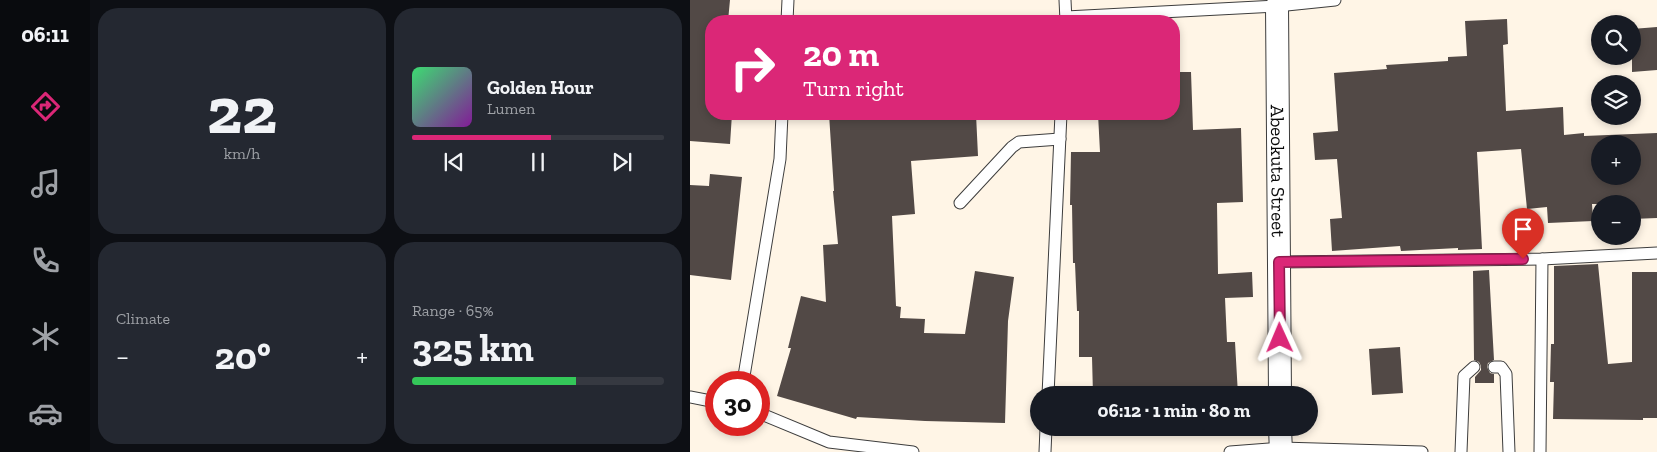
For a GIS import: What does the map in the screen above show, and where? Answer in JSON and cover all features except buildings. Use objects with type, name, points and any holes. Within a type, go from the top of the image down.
[{"type":"street","name":"Abeokuta Street","points":[[1280,386],[1279,262],[1290,3]]},
{"type":"lane","points":[[787,15],[788,0]]},
{"type":"lane","points":[[1065,0],[1066,15]]},
{"type":"lane","points":[[1122,15],[1335,0]]},
{"type":"lane","points":[[745,371],[780,159],[782,120]]},
{"type":"lane","points":[[1048,386],[1061,120]]},
{"type":"lane","points":[[960,203],[1020,142],[1060,140]]},
{"type":"lane","points":[[1279,262],[1542,259],[1657,253]]},
{"type":"lane","points":[[1540,452],[1542,259]]},
{"type":"lane","points":[[1461,452],[1464,376],[1474,367]]},
{"type":"lane","points":[[1494,367],[1500,367],[1506,374],[1509,452]]},
{"type":"lane","points":[[690,398],[705,400]]},
{"type":"lane","points":[[770,418],[829,442],[913,452]]},
{"type":"lane","points":[[1045,452],[1046,436]]},
{"type":"lane","points":[[1230,452],[1281,442],[1422,452]]},
{"type":"route","points":[[1280,338],[1279,262],[1523,259]]}]
